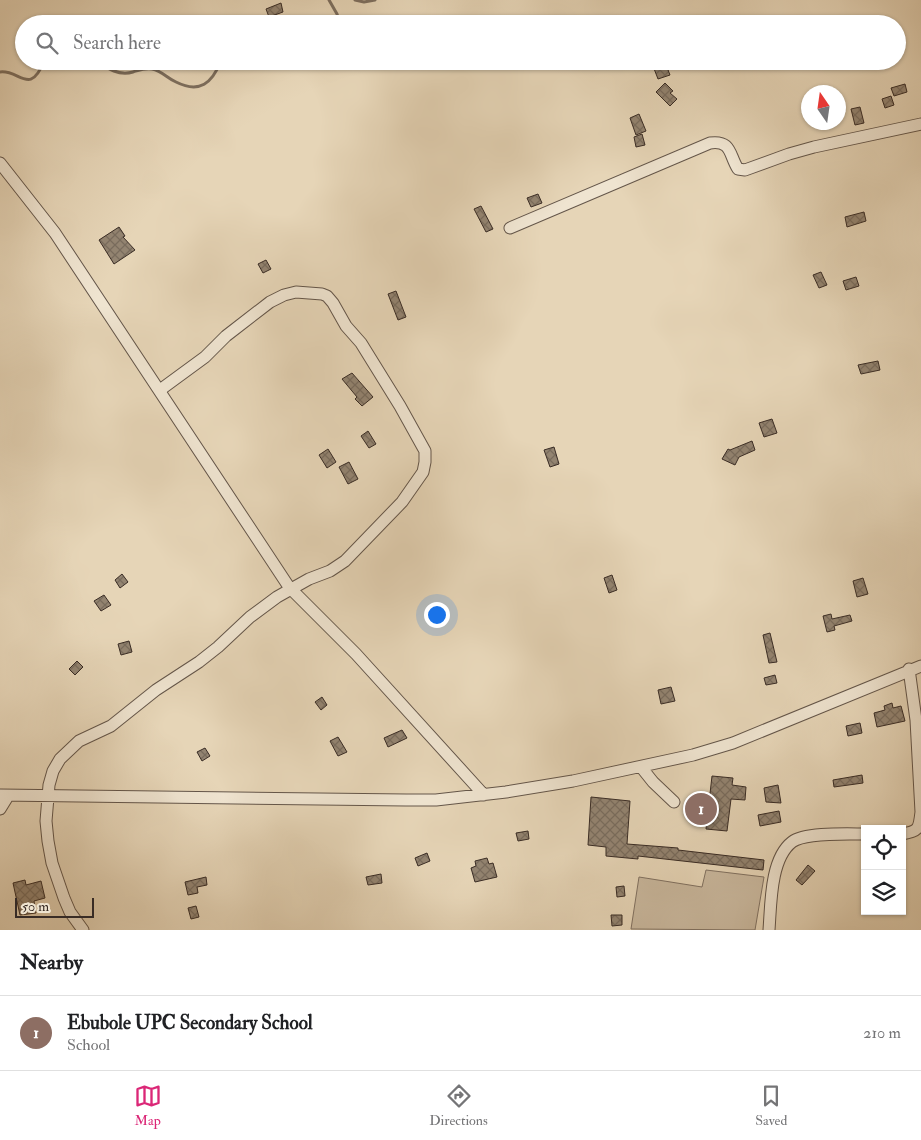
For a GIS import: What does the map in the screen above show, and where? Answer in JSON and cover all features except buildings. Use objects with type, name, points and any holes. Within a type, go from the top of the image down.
[{"type":"street","points":[[510,228],[710,143],[719,142],[726,145],[738,169],[744,170],[814,147],[921,124]]},
{"type":"street","points":[[0,164],[55,233],[291,589],[356,654],[484,795]]},
{"type":"street","points":[[83,930],[70,912],[52,863],[46,821],[49,785],[53,771],[60,759],[69,749],[90,735],[111,726],[156,690],[199,662],[250,617],[291,589],[309,579],[330,571],[345,561],[402,502],[423,472],[425,451],[400,406],[361,344],[346,326],[327,296],[310,292],[296,292],[284,295],[256,311],[205,357],[160,390]]},
{"type":"street","points":[[0,809],[4,796],[376,801],[436,800],[573,782],[684,757],[733,743],[921,666]]},
{"type":"street","points":[[906,833],[915,832],[919,827],[921,812],[916,720],[909,670]]},
{"type":"street","points":[[641,767],[674,802]]},
{"type":"street","points":[[769,930],[774,873],[781,857],[792,842],[808,836],[861,834]]},
{"type":"shaded area","points":[[706,870],[764,877],[755,930],[631,929],[639,877],[702,887]]},
{"type":"waterway","points":[[329,0],[337,15]]},
{"type":"waterway","points":[[355,0],[364,2],[375,0]]},
{"type":"waterway","points":[[0,72],[7,72],[29,80],[40,70]]},
{"type":"waterway","points":[[113,70],[123,73],[140,70]]},
{"type":"waterway","points":[[156,70],[176,82],[192,87],[204,84],[216,70]]},
{"type":"place","name":"Ebubole UPC Secondary School","points":[[701,809]]}]
